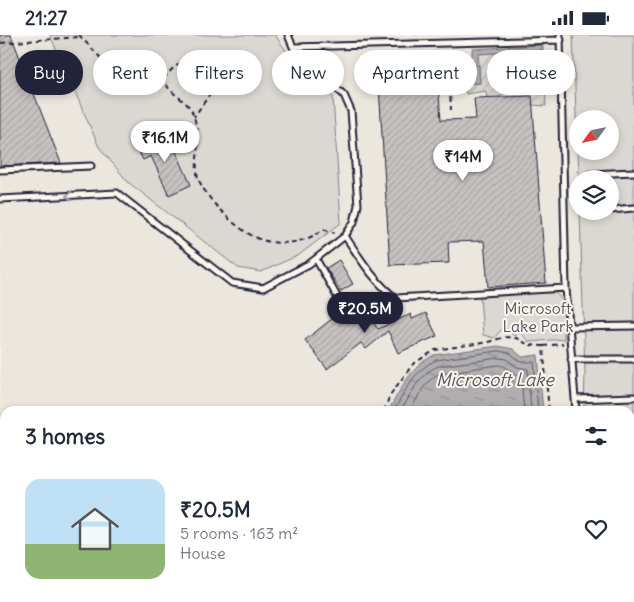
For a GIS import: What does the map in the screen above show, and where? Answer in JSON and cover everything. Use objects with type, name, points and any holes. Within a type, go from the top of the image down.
[{"type":"lane","points":[[0,199],[117,193],[232,283],[263,288],[310,264],[345,236],[354,222],[358,205],[351,111],[344,95],[300,55],[293,47],[288,35]]},
{"type":"lane","points":[[293,47],[561,38],[566,288],[576,406]]},
{"type":"lane","points":[[0,170],[91,166]]},
{"type":"lane","points":[[619,173],[634,172]]},
{"type":"lane","points":[[619,209],[634,208]]},
{"type":"lane","points":[[345,236],[373,276],[386,291],[396,298],[566,288]]},
{"type":"lane","points":[[316,259],[339,300]]},
{"type":"lane","points":[[569,327],[634,327]]},
{"type":"lane","points":[[571,359],[634,359]]},
{"type":"lane","points":[[575,399],[634,397]]},
{"type":"path","points":[[2,43],[79,36],[93,50]]},
{"type":"path","points":[[447,43],[451,110]]},
{"type":"path","points":[[167,75],[177,66]]},
{"type":"path","points":[[167,88],[188,106],[194,117],[198,142],[197,175],[204,190],[217,208],[256,238],[275,242],[295,243],[306,240],[323,229],[345,236]]},
{"type":"path","points":[[194,117],[209,95]]},
{"type":"path","points":[[386,406],[390,395],[413,364],[435,350],[505,337],[516,338],[529,345],[570,344]]},
{"type":"path","points":[[543,346],[549,406]]},
{"type":"shaded area","points":[[0,35],[634,35],[634,406],[0,406]]},
{"type":"green space","points":[[50,35],[275,35],[286,50],[272,50],[272,95],[331,95],[333,97],[341,223],[299,255],[261,272],[238,268],[128,182],[99,147],[76,95],[83,95],[83,50],[57,50]]},
{"type":"green space","points":[[573,35],[634,35],[634,406],[584,406],[585,372],[580,220],[619,220],[619,170],[579,170],[578,160],[619,160],[619,110],[576,110]]},
{"type":"green space","points":[[487,53],[487,95],[545,95],[546,106],[487,98],[486,91],[477,92],[477,83],[480,83],[478,54]]},
{"type":"green space","name":"Microsoft Lake Park","points":[[555,292],[563,301],[564,339],[529,342],[520,332],[514,336],[504,327],[494,338],[483,335],[480,297]]},
{"type":"water","points":[[543,45],[543,50],[487,50],[487,53],[478,54],[480,83],[477,83],[477,50],[472,49]]},
{"type":"water","name":"Microsoft Lake","points":[[498,346],[513,349],[522,357],[538,355],[543,406],[391,406],[412,372],[434,355]]},
{"type":"building","points":[[0,35],[11,35],[17,50],[15,50],[15,95],[34,95],[61,163],[0,166]]},
{"type":"building","points":[[380,95],[439,95],[441,120],[476,119],[474,98],[532,96],[546,283],[488,287],[484,241],[448,242],[449,263],[390,265]]},
{"type":"building","points":[[160,132],[168,150],[174,147],[191,185],[169,195],[151,156],[143,160],[135,144]]},
{"type":"building","points":[[339,260],[353,284],[341,291],[326,268]]},
{"type":"building","points":[[356,300],[378,329],[411,314],[412,319],[426,313],[437,336],[398,353],[388,331],[366,349],[361,343],[327,369],[305,340]]}]
